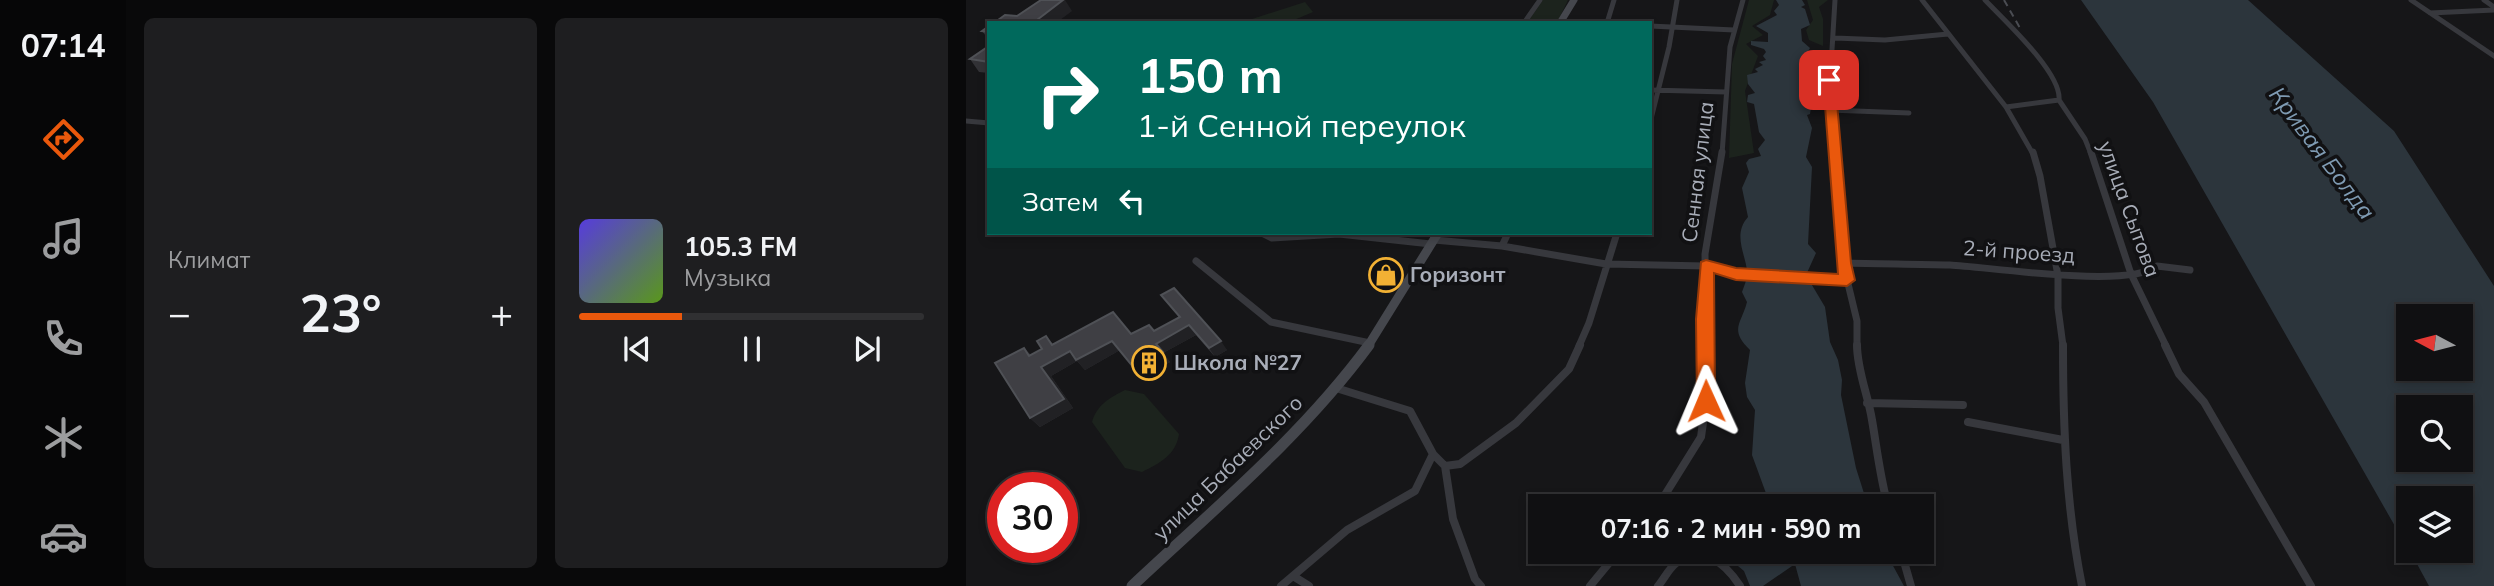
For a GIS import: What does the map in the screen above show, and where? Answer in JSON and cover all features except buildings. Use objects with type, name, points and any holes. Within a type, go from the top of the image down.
[{"type":"main road","points":[[1561,21],[1573,0]]},
{"type":"main road","name":"улица Бабаевского","points":[[1132,586],[1297,431],[1336,388],[1370,343],[1434,239]]},
{"type":"street","points":[[1525,21],[1540,0]]},
{"type":"street","points":[[1608,21],[1614,0]]},
{"type":"street","points":[[1652,114],[1677,0]]},
{"type":"street","name":"Сенная улица","points":[[1665,494],[1701,437],[1706,401],[1704,319],[1709,230],[1725,136],[1730,47],[1743,0]]},
{"type":"street","points":[[1836,0],[1835,38],[1829,61],[1829,110],[1843,263],[1857,321],[1857,356],[1872,418],[1884,494]]},
{"type":"street","points":[[1922,0],[2006,107],[2032,150],[2040,176],[2058,276],[2063,334],[2063,440],[2074,547],[2082,586]]},
{"type":"street","name":"улица Сытова","points":[[1984,0],[2039,59],[2060,91],[2059,100],[2085,139],[2101,178],[2131,274],[2179,374],[2204,402],[2311,586]]},
{"type":"street","points":[[2411,0],[2494,56]]},
{"type":"street","points":[[2484,0],[2494,8]]},
{"type":"street","points":[[2429,13],[2494,8]]},
{"type":"street","points":[[1652,26],[1734,30]]},
{"type":"street","points":[[1835,38],[1885,40],[1948,34]]},
{"type":"street","points":[[1652,90],[1726,92]]},
{"type":"street","points":[[2006,107],[2059,100]]},
{"type":"street","points":[[1829,110],[1909,113]]},
{"type":"street","points":[[966,121],[987,123]]},
{"type":"street","points":[[1266,235],[1272,238],[1312,235]]},
{"type":"street","points":[[1371,235],[1502,246],[1606,264],[1706,266],[1736,274],[1847,280]]},
{"type":"street","points":[[1502,246],[1507,235]]},
{"type":"street","points":[[1446,466],[1460,464],[1506,430],[1545,396],[1569,369],[1589,323],[1616,235]]},
{"type":"street","points":[[1196,261],[1271,322],[1370,343]]},
{"type":"street","name":"2-й проезд","points":[[1843,263],[1953,265],[2058,276],[2131,274],[2151,271],[2157,266],[2190,270]]},
{"type":"street","points":[[1336,388],[1410,411],[1433,454],[1446,466],[1453,519],[1475,579],[1481,586]]},
{"type":"street","points":[[1867,403],[1963,405]]},
{"type":"street","points":[[1968,422],[2063,440]]},
{"type":"street","points":[[1281,586],[1347,530],[1415,491],[1433,454]]},
{"type":"street","points":[[1658,586],[1675,563],[1697,553],[1711,555],[1732,571],[1740,586]]},
{"type":"street","points":[[1590,586],[1608,564]]},
{"type":"street","points":[[1905,564],[1911,586]]},
{"type":"street","points":[[1293,576],[1309,586]]},
{"type":"shaded area","points":[[1543,0],[1568,0],[1558,21],[1528,21]]},
{"type":"shaded area","points":[[1749,0],[1774,0],[1770,15],[1752,26],[1763,35],[1746,44],[1758,56],[1745,91],[1754,153],[1729,158],[1732,64]]},
{"type":"shaded area","points":[[1807,0],[1828,0],[1819,7],[1823,19],[1823,46],[1809,40],[1806,30],[1813,20]]},
{"type":"shaded area","points":[[1305,2],[1313,12],[1292,21],[1228,21],[1249,20]]},
{"type":"shaded area","points":[[1125,390],[1144,394],[1179,434],[1171,453],[1142,472],[1125,468],[1092,422],[1104,403]]},
{"type":"water","points":[[1776,0],[1802,0],[1805,5],[1801,7],[1805,9],[1810,25],[1801,29],[1802,41],[1810,48],[1804,58],[1808,62],[1801,71],[1811,79],[1809,98],[1812,102],[1810,114],[1807,115],[1812,128],[1806,157],[1812,167],[1808,244],[1816,253],[1806,275],[1825,307],[1830,342],[1838,360],[1842,380],[1841,395],[1856,468],[1864,494],[1766,494],[1752,455],[1755,410],[1747,397],[1745,383],[1750,350],[1738,332],[1747,302],[1742,292],[1747,268],[1740,239],[1743,224],[1748,217],[1742,188],[1749,172],[1746,163],[1749,159],[1761,156],[1758,149],[1765,140],[1759,132],[1754,104],[1747,102],[1748,95],[1755,93],[1748,84],[1747,75],[1758,72],[1755,69],[1763,65],[1759,62],[1766,60],[1763,56],[1766,52],[1764,49],[1751,45],[1751,41],[1768,42],[1768,33],[1756,26],[1777,15],[1774,11],[1779,5]]},
{"type":"water","name":"Кривая Болда","points":[[2081,0],[2248,0],[2394,131],[2494,286],[2494,586],[2429,586],[2417,563],[2473,563],[2473,486],[2396,486],[2396,528],[2153,102]]},
{"type":"water","points":[[1736,564],[1795,564],[1763,586],[1750,586],[1744,571]]},
{"type":"water","points":[[1795,564],[1892,564],[1904,586],[1801,586]]},
{"type":"railway","points":[[2004,0],[2020,28]]},
{"type":"place","name":"Горизонт","points":[[1386,275]]},
{"type":"place","name":"Школа №27","points":[[1149,363]]},
{"type":"route","points":[[1706,401],[1706,266],[1736,274],[1847,280],[1843,263],[1829,110],[1829,80]]}]
